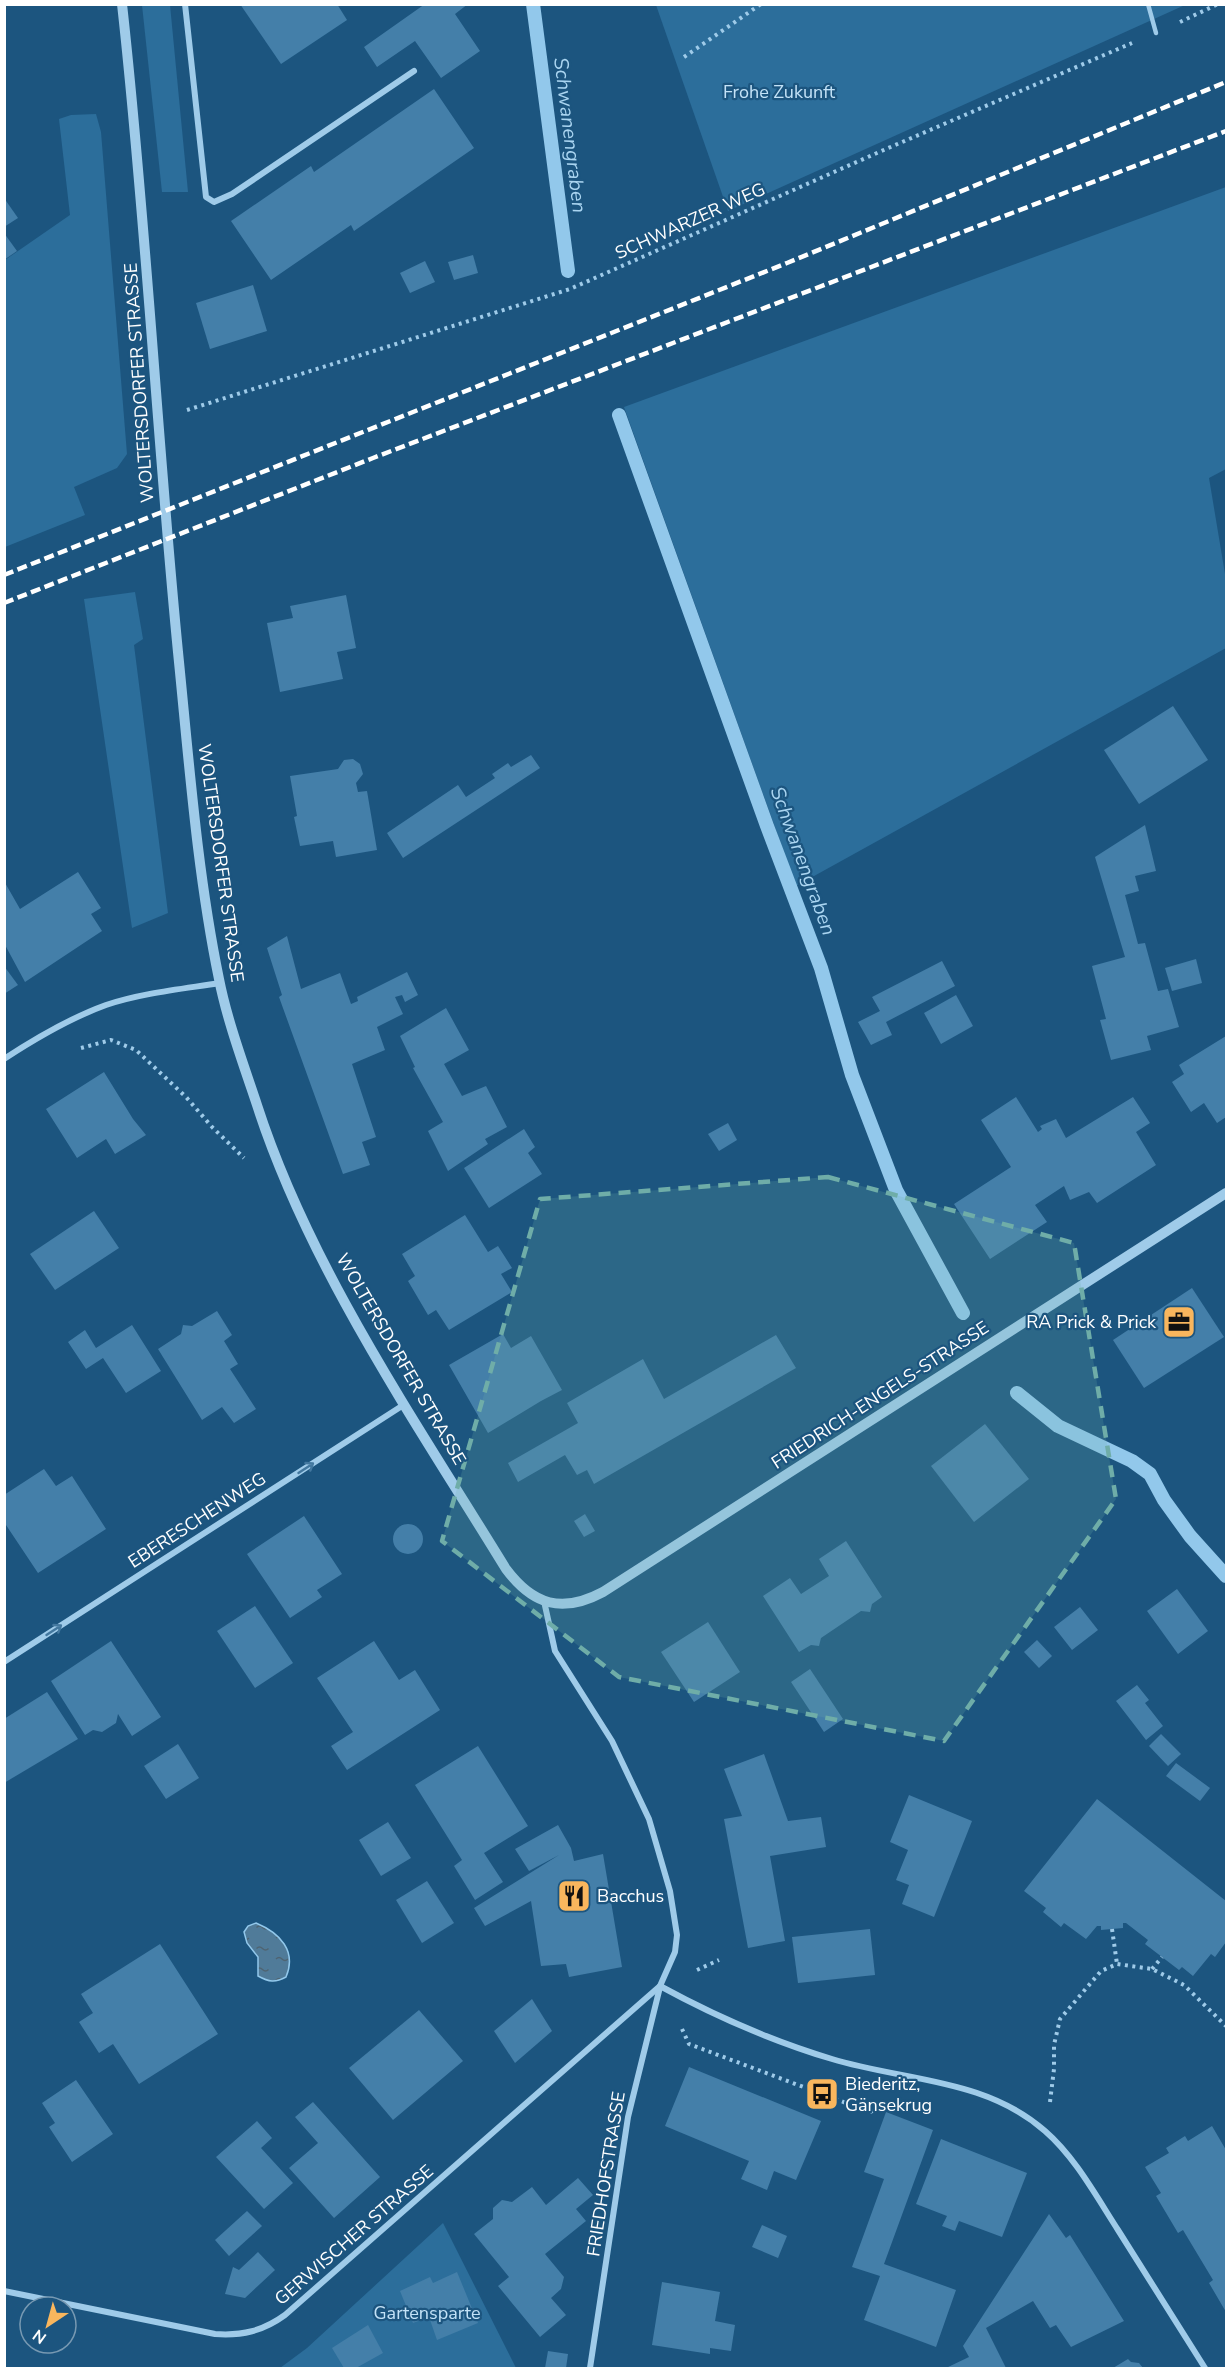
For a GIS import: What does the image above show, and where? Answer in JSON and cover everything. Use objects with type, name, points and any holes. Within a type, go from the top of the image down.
[{"type":"street","name":"WOLTERSDORFER STRASSE","points":[[122,4],[142,201],[158,419],[192,792],[207,907],[220,983],[258,1109],[299,1209],[344,1300],[506,1569],[522,1589],[544,1601]]},
{"type":"street","points":[[184,4],[206,197],[214,202],[232,194],[414,71]]},
{"type":"street","points":[[4,1059],[80,1016],[108,1005],[139,996],[220,983]]},
{"type":"street","name":"FRIEDRICH-ENGELS-STRASSE","points":[[544,1601],[567,1605],[581,1603],[603,1592],[1227,1193]]},
{"type":"street","name":"EBERESCHENWEG","points":[[4,1662],[405,1404]]},
{"type":"street","points":[[544,1601],[555,1651],[612,1741],[649,1819],[670,1891],[677,1935],[675,1952],[660,1986],[700,2008],[751,2031],[833,2060],[957,2086],[993,2098],[1025,2116],[1046,2131],[1088,2183],[1205,2368]]},
{"type":"street","name":"GERWISCHER STRASSE","points":[[4,2291],[215,2334],[234,2336],[269,2326],[285,2315],[660,1986]]},
{"type":"street","name":"FRIEDHOFSTRASSE","points":[[590,2368],[628,2117],[660,1986]]},
{"type":"lane","points":[[1148,4],[1156,33]]},
{"type":"path","points":[[684,57],[761,4]]},
{"type":"path","name":"SCHWARZER WEG","points":[[158,419],[570,289],[886,148],[1018,94],[1218,4]]},
{"type":"path","points":[[78,1048],[111,1040],[136,1050],[186,1097],[213,1128],[249,1162]]},
{"type":"path","points":[[1112,1929],[1117,1964]]},
{"type":"path","points":[[1152,1969],[1162,1957]]},
{"type":"highlighted area","points":[[828,1177],[1074,1243],[1116,1499],[944,1741],[619,1677],[442,1541],[540,1199]]},
{"type":"green space","points":[[142,5],[170,5],[188,192],[162,192]]},
{"type":"green space","name":"Frohe Zukunft","points":[[656,5],[1185,5],[728,211]]},
{"type":"green space","points":[[96,114],[101,132],[127,454],[117,468],[74,487],[85,515],[5,547],[5,260],[70,215],[59,119],[71,115]]},
{"type":"green space","points":[[1226,187],[1226,469],[1209,478],[1226,580],[1226,648],[796,886],[624,407]]},
{"type":"green space","points":[[135,592],[143,639],[134,645],[168,913],[132,928],[84,599]]},
{"type":"green space","name":"Gartensparte","points":[[443,2223],[516,2368],[280,2368],[307,2348]]},
{"type":"water","points":[[256,1923],[279,1938],[288,1951],[289,1968],[286,1977],[272,1981],[258,1976],[258,1957],[247,1943],[244,1932],[248,1926]]},
{"type":"building","points":[[240,4],[337,4],[347,20],[281,64]]},
{"type":"building","points":[[425,4],[468,4],[455,14],[480,51],[441,78],[415,41],[377,67],[364,47]]},
{"type":"building","points":[[434,89],[474,148],[354,231],[351,225],[271,280],[231,221],[311,166],[314,172]]},
{"type":"building","points":[[4,198],[18,218],[4,227]]},
{"type":"building","points":[[4,233],[17,251],[4,260]]},
{"type":"building","points":[[473,255],[478,273],[454,280],[448,262]]},
{"type":"building","points":[[425,261],[435,282],[410,293],[400,273]]},
{"type":"building","points":[[253,285],[267,331],[210,349],[196,303]]},
{"type":"building","points":[[346,595],[356,648],[337,652],[343,679],[280,692],[267,623],[293,618],[290,606]]},
{"type":"building","points":[[1173,706],[1208,760],[1139,804],[1104,750]]},
{"type":"building","points":[[531,755],[540,768],[403,858],[387,833],[458,785],[466,797],[495,778],[492,774],[508,763],[511,767]]},
{"type":"building","points":[[353,759],[360,764],[363,774],[356,783],[358,792],[367,791],[377,850],[336,857],[333,841],[300,846],[294,817],[297,816],[290,776],[338,769],[344,760]]},
{"type":"building","points":[[1145,825],[1156,871],[1135,876],[1139,891],[1125,895],[1138,944],[1145,943],[1158,991],[1168,989],[1179,1027],[1147,1036],[1151,1050],[1111,1060],[1100,1020],[1106,1019],[1092,966],[1125,957],[1095,857]]},
{"type":"building","points":[[78,872],[101,908],[91,914],[102,931],[25,982],[4,943],[4,881],[20,909]]},
{"type":"building","points":[[287,936],[301,989],[340,973],[351,1004],[358,1001],[357,997],[407,972],[418,995],[405,1002],[402,995],[395,997],[403,1014],[377,1027],[385,1050],[352,1064],[376,1137],[362,1142],[370,1165],[343,1174],[279,997],[282,995],[267,948]]},
{"type":"building","points":[[1196,959],[1202,983],[1172,991],[1165,968]]},
{"type":"building","points":[[942,961],[955,986],[886,1022],[892,1035],[871,1045],[858,1022],[880,1011],[872,997]]},
{"type":"building","points":[[4,966],[18,985],[4,994]]},
{"type":"building","points":[[956,995],[973,1026],[941,1044],[924,1013]]},
{"type":"building","points":[[446,1008],[469,1050],[444,1064],[462,1096],[486,1086],[507,1127],[485,1139],[488,1144],[448,1171],[428,1131],[443,1122],[413,1068],[415,1067],[400,1036]]},
{"type":"building","points":[[1226,1036],[1226,1117],[1217,1123],[1204,1103],[1191,1112],[1172,1082],[1184,1074],[1179,1065]]},
{"type":"building","points":[[104,1072],[133,1119],[146,1135],[115,1154],[106,1139],[77,1158],[46,1109]]},
{"type":"building","points":[[1016,1097],[1038,1132],[1042,1129],[1040,1126],[1056,1119],[1066,1138],[1133,1097],[1150,1123],[1136,1132],[1156,1165],[1097,1203],[1089,1192],[1070,1200],[1064,1186],[1035,1205],[1047,1222],[990,1259],[954,1204],[1011,1167],[981,1120]]},
{"type":"building","points":[[728,1123],[737,1140],[719,1151],[708,1134]]},
{"type":"building","points":[[524,1129],[535,1147],[528,1153],[542,1174],[489,1208],[464,1168]]},
{"type":"building","points":[[94,1211],[119,1248],[55,1290],[30,1254]]},
{"type":"building","points":[[465,1215],[488,1252],[498,1246],[512,1268],[501,1274],[512,1292],[449,1330],[436,1310],[428,1315],[408,1281],[415,1276],[402,1254]]},
{"type":"building","points":[[1192,1288],[1224,1337],[1144,1388],[1113,1340]]},
{"type":"building","points":[[217,1311],[232,1335],[224,1341],[238,1364],[230,1369],[256,1409],[234,1423],[222,1407],[202,1420],[158,1349],[181,1334],[183,1325],[192,1326]]},
{"type":"building","points":[[132,1325],[161,1371],[126,1393],[103,1358],[86,1369],[68,1342],[85,1330],[96,1348]]},
{"type":"building","points":[[503,1334],[511,1348],[531,1336],[562,1390],[488,1433],[449,1365]]},
{"type":"building","points":[[776,1335],[796,1368],[594,1484],[587,1470],[577,1475],[565,1455],[518,1482],[508,1463],[578,1423],[567,1403],[643,1359],[664,1399]]},
{"type":"building","points":[[985,1424],[1029,1479],[974,1522],[931,1466]]},
{"type":"building","points":[[44,1469],[56,1486],[72,1476],[106,1529],[38,1573],[4,1522],[4,1495]]},
{"type":"building","points":[[585,1514],[595,1531],[584,1537],[574,1521]]},
{"type":"building","points":[[304,1516],[342,1574],[317,1590],[322,1597],[290,1618],[247,1554]]},
{"type":"building","points":[[408,1524],[414,1525],[422,1533],[422,1545],[414,1553],[408,1554],[402,1553],[394,1545],[393,1539],[394,1533],[402,1525]]},
{"type":"building","points":[[846,1541],[882,1597],[872,1604],[870,1612],[861,1611],[821,1638],[819,1646],[811,1645],[799,1652],[763,1596],[790,1578],[801,1594],[829,1576],[819,1559]]},
{"type":"building","points":[[1177,1589],[1208,1631],[1178,1654],[1147,1611]]},
{"type":"building","points":[[255,1606],[293,1663],[255,1688],[217,1631]]},
{"type":"building","points":[[1080,1607],[1098,1630],[1072,1650],[1054,1627]]},
{"type":"building","points":[[708,1622],[740,1672],[694,1702],[661,1652]]},
{"type":"building","points":[[1037,1640],[1052,1656],[1039,1668],[1024,1652]]},
{"type":"building","points":[[111,1641],[161,1717],[132,1736],[118,1714],[116,1723],[102,1732],[93,1730],[85,1735],[51,1681]]},
{"type":"building","points":[[374,1641],[399,1680],[415,1670],[440,1710],[347,1770],[331,1746],[353,1732],[317,1678]]},
{"type":"building","points":[[810,1669],[843,1719],[824,1732],[791,1682]]},
{"type":"building","points":[[1137,1685],[1149,1700],[1145,1703],[1163,1726],[1146,1740],[1116,1701]]},
{"type":"building","points":[[47,1692],[78,1739],[4,1783],[4,1719]]},
{"type":"building","points":[[1161,1734],[1181,1754],[1168,1766],[1149,1746]]},
{"type":"building","points":[[178,1744],[199,1778],[166,1799],[144,1766]]},
{"type":"building","points":[[478,1746],[528,1826],[484,1853],[503,1882],[475,1900],[454,1866],[462,1860],[415,1785]]},
{"type":"building","points":[[764,1754],[788,1821],[821,1817],[826,1847],[770,1856],[785,1941],[748,1948],[724,1819],[742,1816],[724,1769]]},
{"type":"building","points":[[1176,1763],[1210,1788],[1200,1801],[1166,1776]]},
{"type":"building","points":[[909,1795],[972,1821],[934,1917],[902,1904],[909,1885],[896,1880],[908,1850],[890,1842]]},
{"type":"building","points":[[1097,1799],[1226,1901],[1226,1942],[1215,1957],[1211,1954],[1193,1976],[1182,1967],[1179,1970],[1145,1944],[1148,1940],[1126,1923],[1123,1923],[1123,1928],[1101,1930],[1101,1926],[1097,1926],[1086,1939],[1064,1923],[1061,1927],[1043,1912],[1046,1908],[1024,1891]]},
{"type":"building","points":[[388,1822],[411,1858],[381,1876],[359,1840]]},
{"type":"building","points":[[558,1825],[571,1848],[574,1861],[603,1854],[622,1967],[569,1977],[566,1964],[541,1966],[531,1901],[485,1926],[474,1908],[559,1855],[529,1871],[515,1849]]},
{"type":"building","points":[[427,1881],[454,1923],[422,1943],[396,1900]]},
{"type":"building","points":[[870,1929],[875,1975],[798,1983],[792,1937]]},
{"type":"building","points":[[160,1944],[218,2034],[139,2084],[113,2044],[99,2053],[79,2022],[93,2013],[81,1994]]},
{"type":"building","points":[[532,1999],[552,2031],[515,2063],[494,2031]]},
{"type":"building","points":[[419,2010],[463,2061],[393,2120],[349,2068]]},
{"type":"building","points":[[689,2067],[821,2121],[796,2180],[774,2171],[767,2190],[741,2179],[749,2161],[665,2126]]},
{"type":"building","points":[[76,2080],[113,2134],[72,2162],[49,2127],[55,2123],[42,2103]]},
{"type":"building","points":[[313,2102],[380,2177],[334,2218],[289,2168],[318,2143],[295,2117]]},
{"type":"building","points":[[886,2112],[933,2130],[884,2264],[956,2290],[936,2347],[864,2320],[880,2276],[852,2267],[884,2179],[864,2172]]},
{"type":"building","points":[[257,2121],[272,2138],[261,2148],[293,2183],[264,2209],[216,2157]]},
{"type":"building","points":[[1212,2126],[1226,2150],[1226,2312],[1209,2283],[1213,2280],[1183,2230],[1178,2233],[1156,2196],[1161,2193],[1145,2167],[1169,2153],[1166,2148],[1185,2136],[1188,2141]]},
{"type":"building","points":[[941,2139],[1027,2173],[1002,2237],[959,2221],[955,2231],[942,2226],[947,2216],[916,2204]]},
{"type":"building","points":[[578,2178],[593,2195],[576,2209],[586,2221],[545,2254],[564,2277],[561,2289],[551,2298],[566,2315],[540,2337],[498,2286],[509,2277],[474,2234],[493,2219],[493,2208],[502,2200],[512,2202],[532,2187],[546,2205]]},
{"type":"building","points":[[247,2211],[262,2226],[229,2256],[215,2240]]},
{"type":"building","points":[[1049,2214],[1066,2238],[1070,2235],[1124,2321],[1071,2347],[1056,2325],[1050,2328],[1033,2301],[986,2328],[1006,2368],[946,2368],[969,2357],[963,2346]]},
{"type":"building","points":[[762,2225],[787,2236],[778,2258],[752,2247]]},
{"type":"building","points":[[258,2252],[275,2270],[245,2298],[225,2294],[233,2267],[239,2270]]},
{"type":"building","points":[[457,2272],[478,2323],[437,2340],[429,2317],[413,2323],[400,2291],[430,2277],[433,2283]]},
{"type":"building","points":[[662,2282],[720,2292],[715,2321],[735,2325],[731,2351],[710,2348],[710,2354],[652,2345]]},
{"type":"building","points":[[368,2325],[383,2353],[356,2368],[344,2368],[332,2348]]},
{"type":"building","points":[[548,2351],[568,2354],[566,2368],[545,2368]]},
{"type":"building","points":[[1128,2359],[1139,2363],[1143,2368],[1113,2368]]},
{"type":"waterway","name":"Schwanengraben","points":[[533,4],[568,271]]},
{"type":"waterway","name":"Schwanengraben","points":[[619,415],[767,826],[821,968],[852,1075],[896,1190],[963,1313]]},
{"type":"waterway","name":"Schwanengraben","points":[[1017,1393],[1058,1426],[1132,1461],[1150,1474],[1164,1500],[1190,1536],[1226,1576]]},
{"type":"railway","points":[[4,575],[787,263],[1226,82]]},
{"type":"railway","points":[[4,603],[373,458],[1226,131]]},
{"type":"place","name":"RA Prick & Prick","points":[[1179,1322]]},
{"type":"place","name":"Bacchus","points":[[574,1896]]},
{"type":"place","name":"Biederitz, Gänsekrug","points":[[822,2094]]}]
